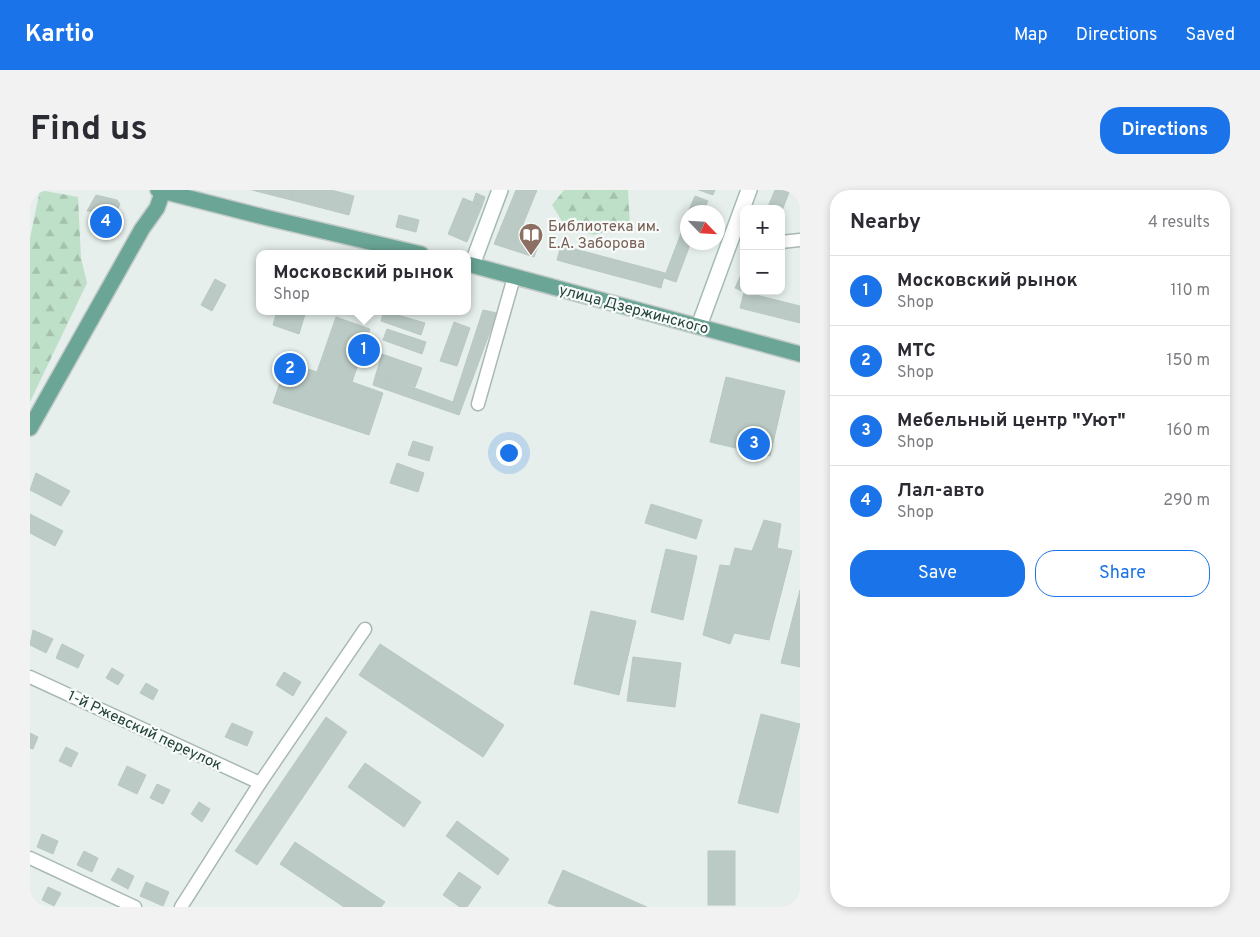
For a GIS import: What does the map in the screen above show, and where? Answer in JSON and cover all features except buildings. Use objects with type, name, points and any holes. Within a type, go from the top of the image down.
[{"type":"main road","points":[[471,262],[500,190]]},
{"type":"main road","points":[[699,326],[739,230],[748,190]]},
{"type":"main road","points":[[30,428],[75,346],[142,230],[157,208],[160,191],[272,220],[403,250]]},
{"type":"main road","name":"улица Дзержинского","points":[[471,265],[800,354]]},
{"type":"street","points":[[785,242],[800,240]]},
{"type":"street","points":[[478,404],[514,276]]},
{"type":"street","points":[[181,907],[260,783],[365,629]]},
{"type":"street","name":"1-й Ржевский переулок","points":[[30,677],[260,783]]},
{"type":"street","points":[[30,858],[135,907]]},
{"type":"green space","points":[[40,190],[78,197],[81,258],[87,283],[30,402],[30,238]]},
{"type":"green space","points":[[564,190],[628,190],[630,225],[593,235],[565,226],[552,205]]},
{"type":"place","name":"Лал-авто","points":[[106,222]]},
{"type":"place","name":"Библиотека им. Е.А. Заборова","points":[[531,256]]},
{"type":"place","name":"Московский рынок","points":[[364,350]]},
{"type":"place","name":"МТС","points":[[290,369]]},
{"type":"place","name":"Мебельный центр \"Уют\"","points":[[754,444]]}]
